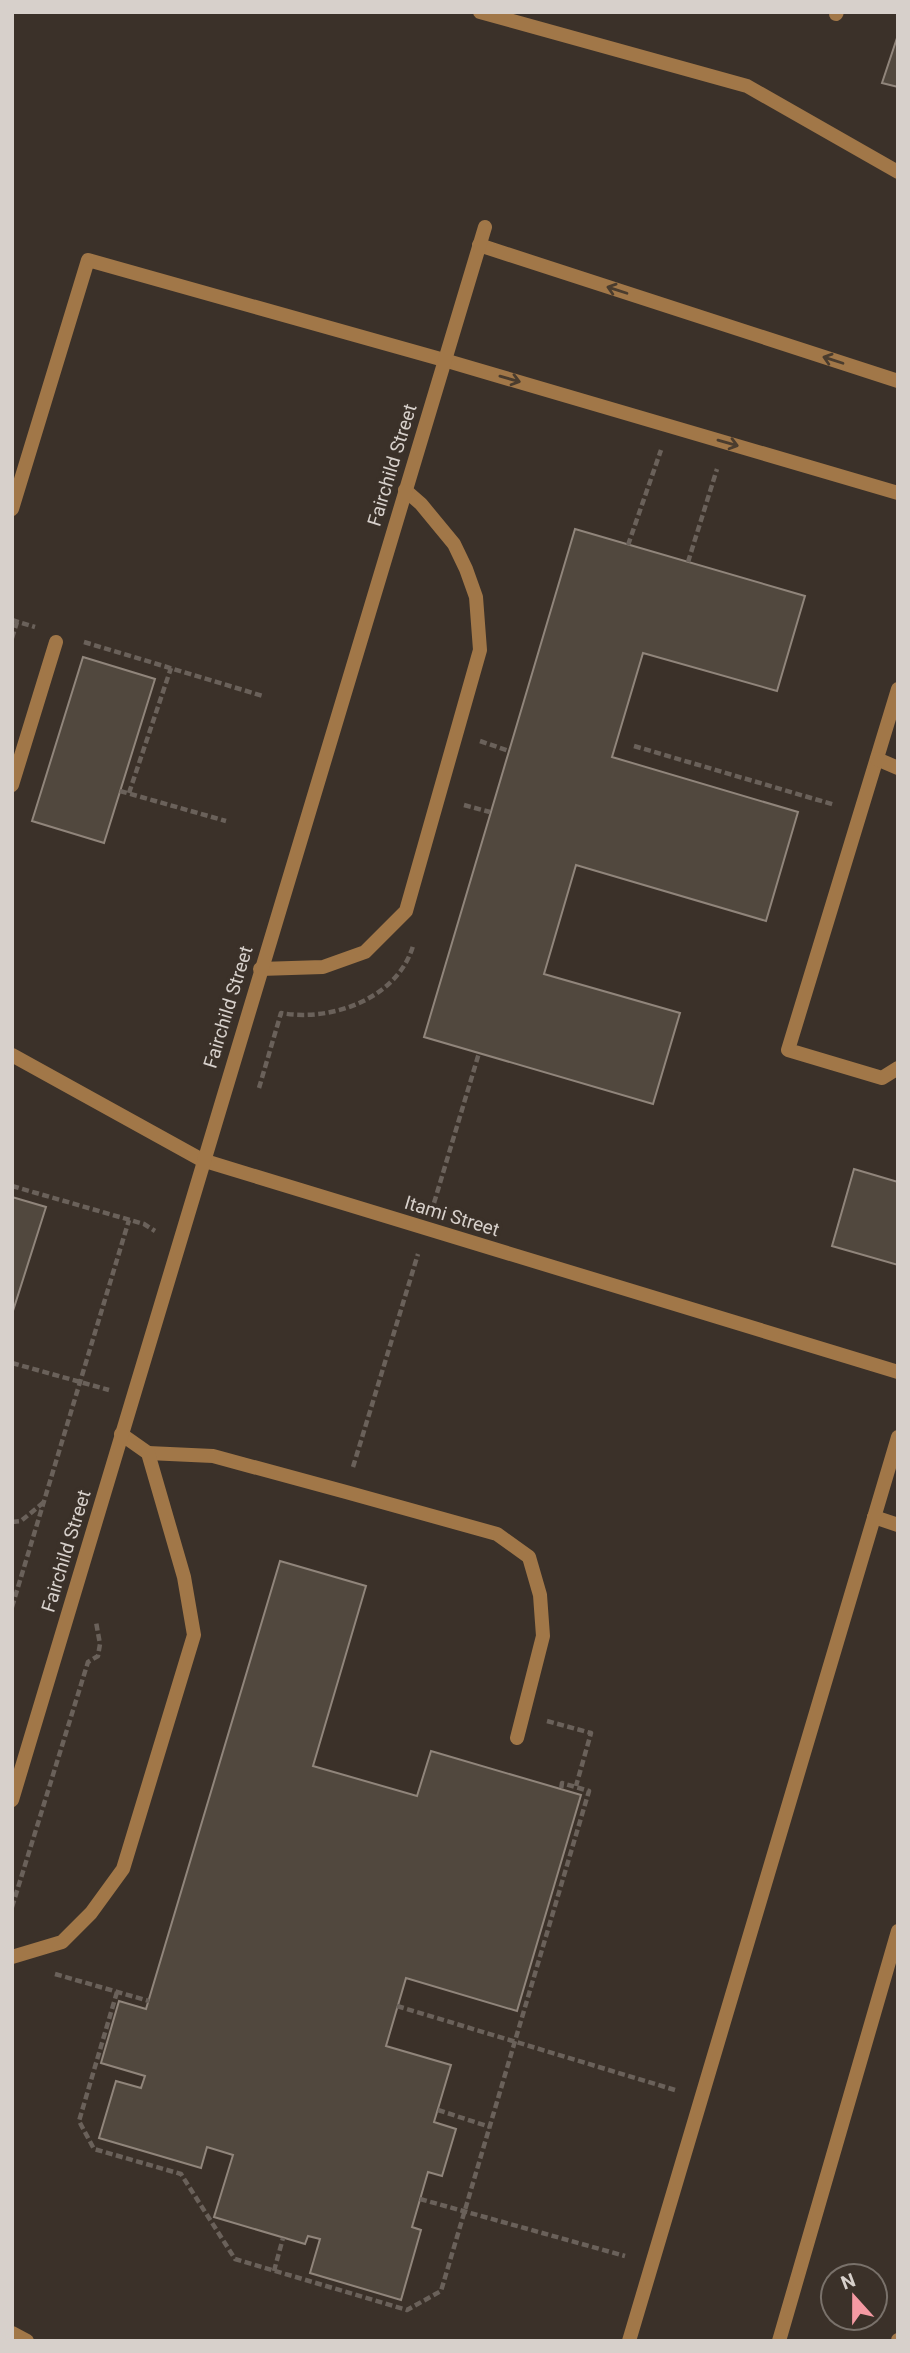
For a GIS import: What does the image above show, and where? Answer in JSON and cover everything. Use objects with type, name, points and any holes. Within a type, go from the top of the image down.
[{"type":"street","points":[[480,12],[747,86],[898,172]]},
{"type":"street","name":"Fairchild Street","points":[[12,1800],[202,1160],[485,226]]},
{"type":"street","points":[[479,245],[898,382]]},
{"type":"street","points":[[12,509],[88,260],[444,360],[898,494]]},
{"type":"street","points":[[260,969],[323,967],[365,952],[405,911],[480,650],[476,597],[463,561],[454,544],[421,504],[405,490]]},
{"type":"street","points":[[12,785],[56,642]]},
{"type":"street","points":[[898,689],[789,1050],[882,1078],[898,1068]]},
{"type":"street","points":[[877,759],[898,768]]},
{"type":"street","name":"Itami Street","points":[[12,1055],[202,1160],[898,1372]]},
{"type":"street","points":[[121,1434],[148,1453],[213,1456],[497,1534],[529,1557],[540,1595],[544,1636],[517,1738]]},
{"type":"street","points":[[629,2341],[898,1437]]},
{"type":"street","points":[[12,1957],[62,1942],[90,1913],[123,1869],[194,1635],[184,1577],[148,1453]]},
{"type":"street","points":[[874,1517],[898,1525]]},
{"type":"street","points":[[779,2341],[898,1931]]},
{"type":"street","points":[[12,2333],[27,2341]]},
{"type":"path","points":[[628,545],[669,426]]},
{"type":"path","points":[[688,562],[726,442]]},
{"type":"path","points":[[12,638],[15,621],[43,629]]},
{"type":"path","points":[[81,641],[263,696]]},
{"type":"path","points":[[129,793],[171,668]]},
{"type":"path","points":[[634,746],[861,812]]},
{"type":"path","points":[[120,791],[226,821]]},
{"type":"path","points":[[455,802],[490,812]]},
{"type":"path","points":[[257,1091],[281,1013],[304,1017],[332,1013],[376,993],[395,979],[409,960],[416,933]]},
{"type":"path","points":[[346,1492],[479,1053]]},
{"type":"path","points":[[12,1186],[144,1224],[177,1246]]},
{"type":"path","points":[[12,1607],[129,1220]]},
{"type":"path","points":[[12,1363],[132,1396]]},
{"type":"path","points":[[12,1522],[21,1521],[44,1502]]},
{"type":"path","points":[[12,1907],[88,1662],[98,1656],[100,1644],[96,1624],[100,1611]]},
{"type":"path","points":[[522,1714],[591,1733],[576,1786]]},
{"type":"path","points":[[117,1992],[79,2122],[94,2149],[181,2174],[235,2259],[407,2310],[441,2291],[589,1791],[562,1783],[561,1789]]},
{"type":"path","points":[[52,1973],[149,2001]]},
{"type":"path","points":[[397,2006],[701,2098]]},
{"type":"path","points":[[438,2110],[489,2127]]},
{"type":"path","points":[[420,2199],[652,2264]]},
{"type":"path","points":[[274,2271],[283,2238]]},
{"type":"building","points":[[898,35],[898,87],[882,83]]},
{"type":"building","points":[[575,529],[805,596],[777,691],[643,653],[612,757],[798,812],[766,921],[576,865],[544,974],[680,1013],[653,1104],[424,1037]]},
{"type":"building","points":[[83,657],[155,679],[104,843],[32,821]]},
{"type":"building","points":[[854,1169],[898,1182],[898,1265],[832,1246]]},
{"type":"building","points":[[12,1197],[46,1207],[12,1314]]},
{"type":"building","points":[[280,1561],[366,1586],[313,1766],[417,1796],[431,1751],[581,1795],[517,2011],[406,1978],[386,2046],[451,2065],[434,2122],[456,2129],[442,2176],[428,2172],[412,2227],[421,2230],[401,2300],[310,2273],[320,2239],[308,2236],[305,2244],[214,2217],[233,2155],[207,2147],[201,2168],[99,2138],[116,2081],[141,2088],[145,2076],[101,2063],[119,2001],[146,2009]]}]
